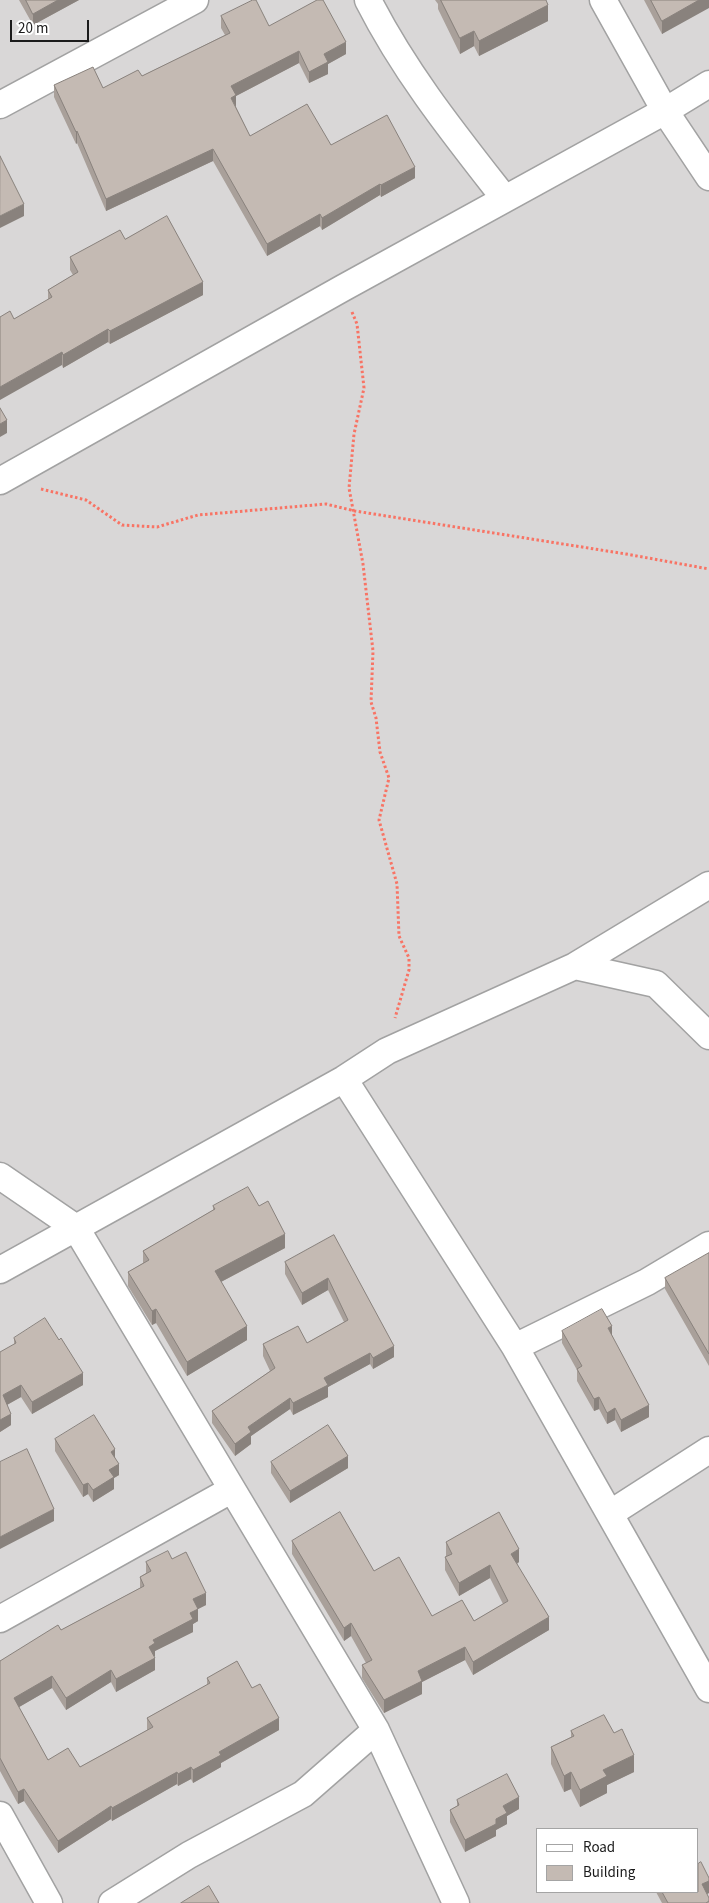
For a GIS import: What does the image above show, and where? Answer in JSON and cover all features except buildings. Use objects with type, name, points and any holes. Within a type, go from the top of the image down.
[{"type":"street","points":[[368,0],[386,35],[430,104],[505,199]]},
{"type":"street","points":[[603,0],[665,111],[709,177]]},
{"type":"street","points":[[0,105],[179,4]]},
{"type":"street","points":[[9,476],[343,288],[665,111],[709,84]]},
{"type":"street","points":[[0,1270],[344,1079],[387,1051],[575,966],[709,885]]},
{"type":"street","points":[[575,966],[656,984],[709,1036]]},
{"type":"street","points":[[344,1079],[515,1347],[611,1513],[709,1689]]},
{"type":"street","points":[[0,1176],[76,1228],[376,1730],[456,1903]]},
{"type":"street","points":[[515,1347],[647,1282],[709,1245]]},
{"type":"street","points":[[611,1513],[709,1450]]},
{"type":"street","points":[[0,1619],[231,1490]]},
{"type":"street","points":[[112,1903],[189,1854],[303,1794],[376,1730]]},
{"type":"street","points":[[0,1815],[49,1903]]},
{"type":"path","points":[[343,288],[357,324],[364,388],[354,434],[349,488],[355,511],[373,651],[371,702],[376,718],[380,752],[389,778],[379,820],[397,884],[400,936],[409,958],[409,970],[387,1051]]},
{"type":"path","points":[[9,476],[30,485],[86,500],[122,525],[158,527],[198,515],[326,504],[355,511],[626,554],[709,570]]},
{"type":"shaded area","points":[[0,0],[709,0],[709,1903],[0,1903]]}]
